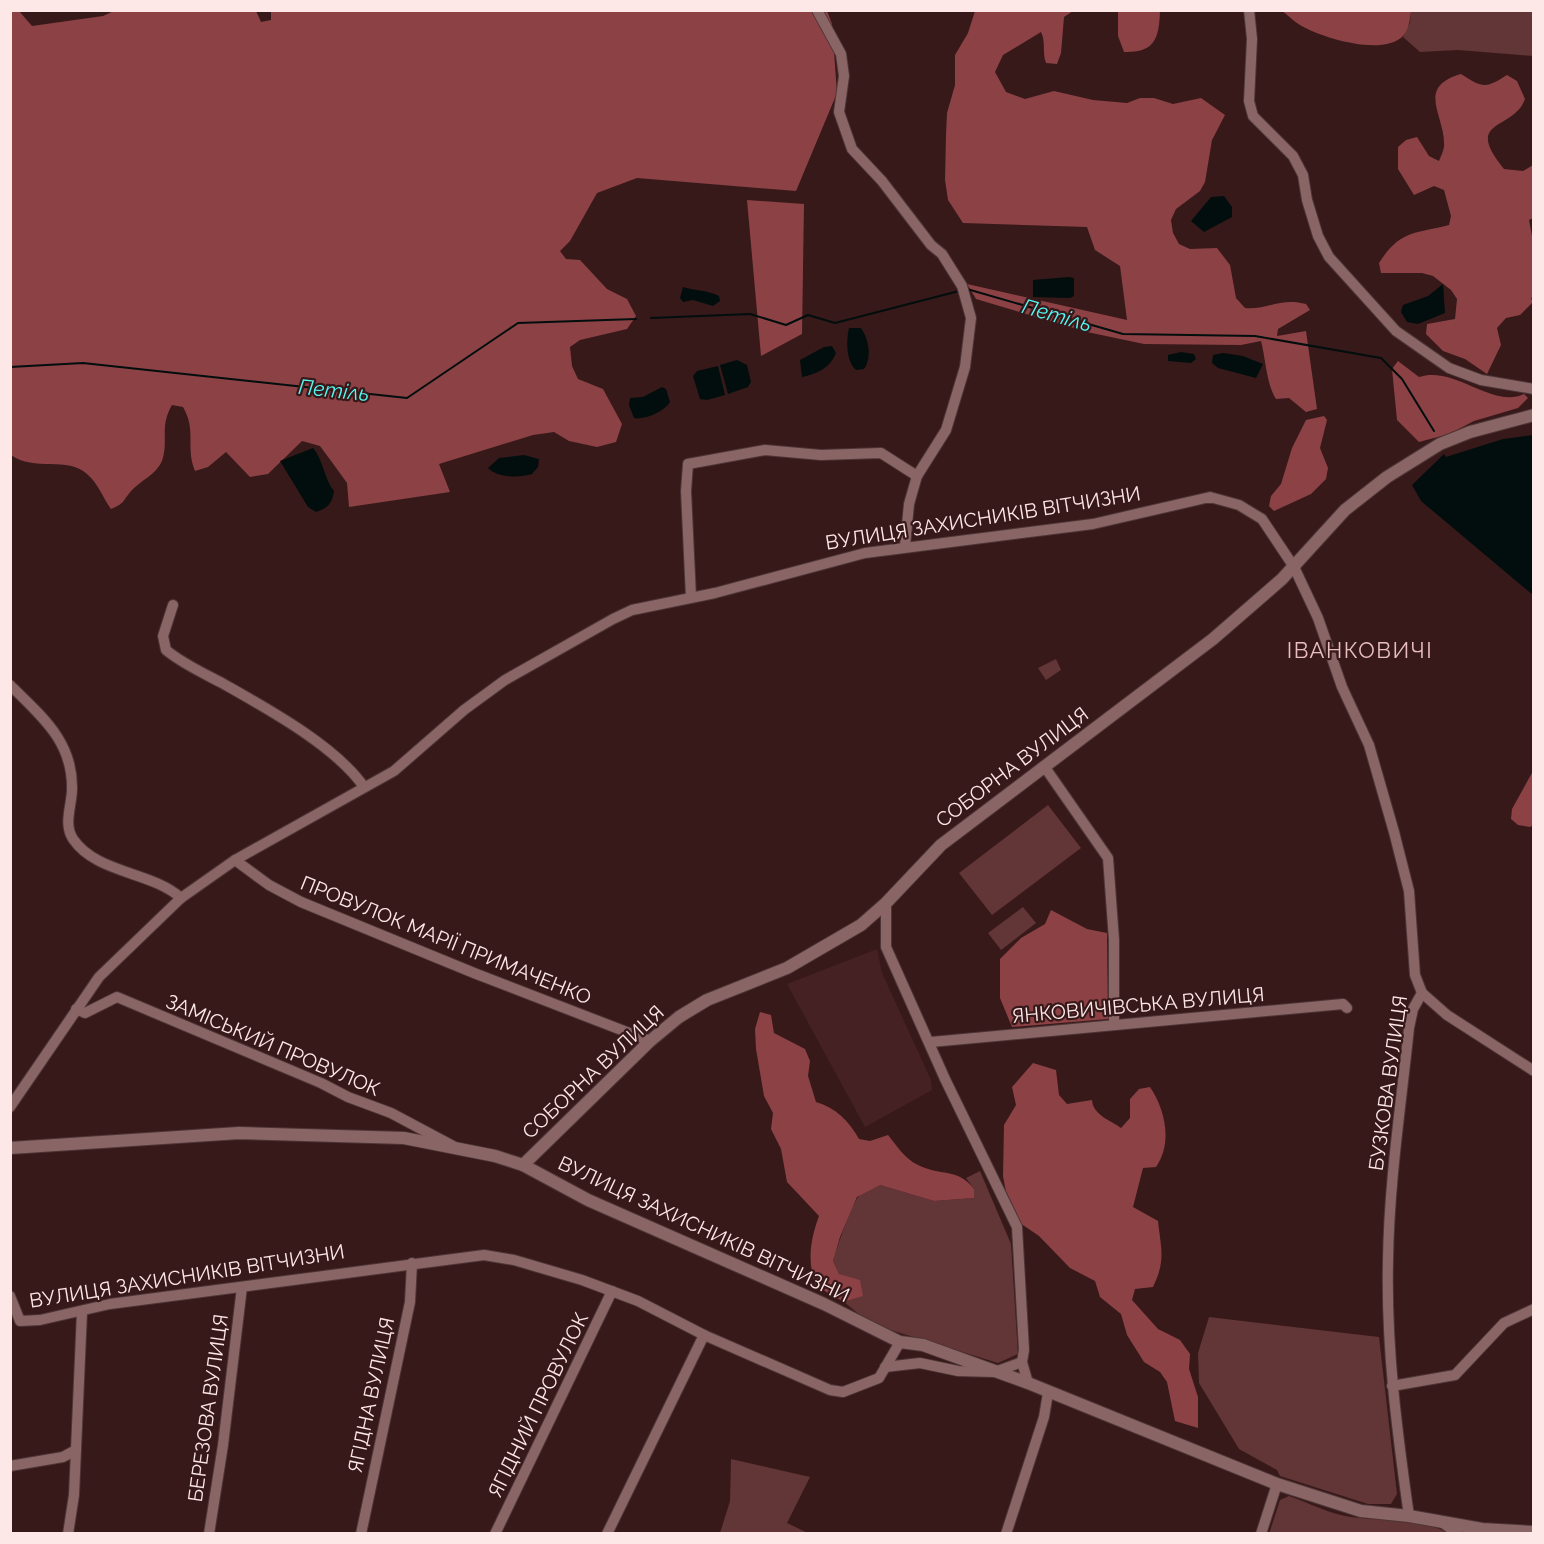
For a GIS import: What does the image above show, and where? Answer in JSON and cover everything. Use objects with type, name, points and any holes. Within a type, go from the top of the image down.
[{"type":"street","points":[[817,10],[841,54],[844,76],[839,112],[852,149],[882,181],[931,245],[942,254],[964,290],[971,318],[965,367],[946,430],[917,476],[909,504],[905,546]]},
{"type":"street","points":[[1250,10],[1252,39],[1249,101],[1253,116],[1293,156],[1303,175],[1307,200],[1318,237],[1329,257],[1396,331],[1449,368],[1480,380],[1533,388]]},
{"type":"street","name":"СОБОРНА ВУЛИЦЯ","points":[[523,1165],[650,1041],[679,1017],[707,1000],[787,968],[861,925],[886,903],[941,845],[1213,639],[1294,567],[1345,510],[1387,477],[1440,444],[1470,432],[1533,415]]},
{"type":"street","points":[[690,597],[686,491],[688,464],[765,450],[821,455],[882,453],[917,476]]},
{"type":"street","name":"ВУЛИЦЯ ЗАХИСНИКІВ ВІТЧИЗНИ","points":[[10,1107],[99,977],[181,898],[235,860],[394,771],[464,710],[505,680],[559,648],[632,610],[715,593],[816,564],[905,546],[1093,524],[1210,497],[1239,505],[1262,519],[1294,567]]},
{"type":"street","name":"БУЗКОВА ВУЛИЦЯ","points":[[1294,567],[1318,618],[1342,687],[1370,745],[1409,891],[1415,975],[1422,993],[1413,1009],[1409,1028],[1391,1205],[1388,1262],[1392,1386],[1409,1516]]},
{"type":"street","points":[[173,605],[163,636],[166,650],[250,699],[337,756],[354,772],[364,787]]},
{"type":"street","points":[[10,685],[59,736],[68,759],[72,788],[68,824],[73,838],[86,852],[105,864],[169,887],[181,898]]},
{"type":"street","points":[[1044,766],[1108,858],[1114,940],[1114,1025]]},
{"type":"street","name":"ПРОВУЛОК МАРІЇ ПРИМАЧЕНКО","points":[[235,860],[269,885],[301,902],[474,973],[650,1041]]},
{"type":"street","points":[[886,903],[885,947],[931,1042],[945,1079],[1017,1227],[1024,1350],[1022,1362],[1028,1383]]},
{"type":"street","points":[[1422,993],[1447,1015],[1533,1071]]},
{"type":"street","name":"ЗАМІСЬКИЙ ПРОВУЛОК","points":[[76,1009],[85,1013],[117,997],[321,1083],[348,1098],[391,1113],[456,1147]]},
{"type":"street","name":"ЯНКОВИЧІВСЬКА ВУЛИЦЯ","points":[[931,1042],[1343,1004],[1347,1008]]},
{"type":"street","name":"ВУЛИЦЯ ЗАХИСНИКІВ ВІТЧИЗНИ","points":[[10,1148],[239,1133],[404,1138],[456,1147],[523,1165],[588,1200],[824,1304],[900,1342],[879,1378],[843,1392],[830,1389],[704,1335],[612,1291],[514,1260],[484,1255],[110,1304],[82,1312],[15,1323],[10,1296]]},
{"type":"street","name":"ЯГІДНА ВУЛИЦЯ","points":[[361,1533],[410,1302],[411,1263]]},
{"type":"street","name":"БЕРЕЗОВА ВУЛИЦЯ","points":[[209,1533],[223,1445],[242,1287]]},
{"type":"street","name":"ЯГІДНИЙ ПРОВУЛОК","points":[[495,1533],[612,1291]]},
{"type":"street","points":[[1392,1386],[1455,1375],[1504,1323],[1533,1310]]},
{"type":"street","points":[[68,1533],[74,1495],[74,1451],[80,1390],[82,1312]]},
{"type":"street","points":[[607,1533],[704,1335]]},
{"type":"street","points":[[900,1342],[923,1346],[1028,1383],[1276,1484],[1361,1511],[1409,1516],[1482,1529],[1533,1532]]},
{"type":"street","points":[[885,1367],[920,1363],[958,1371],[996,1372],[1022,1362]]},
{"type":"street","points":[[1006,1533],[1044,1418],[1048,1392]]},
{"type":"street","points":[[10,1466],[63,1457],[74,1451]]},
{"type":"street","points":[[1261,1533],[1276,1484]]},
{"type":"street","points":[[1440,1521],[1458,1533]]},
{"type":"shaded area","points":[[116,10],[256,11],[261,22],[271,20],[271,10],[827,11],[832,24],[837,93],[796,191],[637,178],[597,193],[570,241],[560,251],[566,259],[580,260],[607,289],[627,299],[636,316],[627,329],[580,340],[570,347],[572,366],[578,379],[603,389],[622,424],[616,442],[597,447],[569,441],[554,432],[533,435],[439,464],[450,492],[349,507],[347,483],[320,446],[302,441],[268,474],[250,477],[226,452],[208,467],[195,471],[187,416],[183,407],[172,405],[166,420],[162,461],[121,504],[111,509],[94,482],[79,469],[70,466],[30,463],[11,455],[11,11],[19,11],[32,26],[103,16]]},
{"type":"shaded area","points":[[975,11],[1073,11],[1064,17],[1061,53],[1057,64],[1046,63],[1041,32],[1003,55],[995,72],[1006,92],[1025,99],[1054,91],[1093,100],[1127,103],[1140,98],[1154,98],[1173,104],[1201,98],[1225,115],[1212,140],[1205,182],[1200,191],[1176,209],[1171,220],[1173,233],[1179,244],[1190,249],[1217,248],[1230,265],[1236,298],[1245,308],[1289,302],[1306,304],[1310,310],[1278,329],[1277,336],[1306,331],[1317,409],[1306,412],[1289,398],[1276,399],[1268,379],[1261,341],[1241,345],[1144,344],[1087,332],[976,299],[967,284],[1127,320],[1120,266],[1095,250],[1087,227],[963,223],[948,200],[945,180],[947,113],[955,85],[955,55],[968,33]]},
{"type":"shaded area","points":[[1118,11],[1160,11],[1156,36],[1149,47],[1134,52],[1124,52],[1118,36]]},
{"type":"shaded area","points":[[1282,11],[1411,11],[1408,28],[1402,37],[1380,45],[1366,45],[1322,35],[1297,23]]},
{"type":"shaded area","points":[[1411,11],[1533,11],[1533,56],[1458,50],[1420,52],[1403,37],[1410,23]]},
{"type":"shaded area","points":[[1461,74],[1484,85],[1494,83],[1507,75],[1517,81],[1525,99],[1519,109],[1489,133],[1488,141],[1492,153],[1504,169],[1523,171],[1533,165],[1533,218],[1529,220],[1533,241],[1534,296],[1531,298],[1533,302],[1520,315],[1506,318],[1497,328],[1501,345],[1487,374],[1465,359],[1443,351],[1426,334],[1427,324],[1455,319],[1457,299],[1451,290],[1433,276],[1422,273],[1381,273],[1379,263],[1401,239],[1417,232],[1449,225],[1451,216],[1444,190],[1434,186],[1414,195],[1398,169],[1398,147],[1406,140],[1417,137],[1429,156],[1439,161],[1444,145],[1436,94],[1439,86]]},
{"type":"shaded area","points":[[1224,196],[1232,207],[1232,217],[1204,232],[1191,221],[1211,197]]},
{"type":"shaded area","points":[[747,200],[804,204],[802,334],[761,356]]},
{"type":"shaded area","points":[[1074,278],[1074,296],[1070,298],[1033,297],[1033,280]]},
{"type":"shaded area","points":[[1443,284],[1445,313],[1418,324],[1407,322],[1401,312],[1403,305],[1428,296]]},
{"type":"shaded area","points":[[683,287],[715,294],[719,296],[720,301],[713,306],[693,300],[683,302],[680,298]]},
{"type":"shaded area","points":[[849,328],[861,328],[866,338],[869,354],[864,369],[856,370],[850,361],[847,345]]},
{"type":"shaded area","points":[[832,346],[836,353],[830,363],[818,372],[802,377],[800,360],[824,347]]},
{"type":"shaded area","points":[[1181,352],[1194,354],[1196,359],[1191,363],[1168,361],[1168,355]]},
{"type":"shaded area","points":[[1223,353],[1243,356],[1263,364],[1256,378],[1218,368],[1212,363],[1213,355]]},
{"type":"shaded area","points":[[737,360],[747,365],[751,382],[748,387],[728,394],[720,365]]},
{"type":"shaded area","points":[[1398,361],[1419,377],[1433,375],[1446,377],[1499,396],[1512,397],[1524,394],[1528,398],[1518,408],[1474,421],[1449,434],[1419,442],[1397,420],[1392,369]]},
{"type":"shaded area","points":[[718,366],[725,395],[707,400],[700,399],[693,376],[697,371]]},
{"type":"shaded area","points":[[662,387],[666,389],[670,402],[667,406],[649,416],[634,418],[629,405],[630,398],[643,397]]},
{"type":"shaded area","points":[[1324,416],[1327,420],[1320,448],[1328,468],[1326,479],[1311,494],[1274,511],[1269,506],[1271,496],[1281,484],[1292,448],[1306,420]]},
{"type":"shaded area","points":[[1534,435],[1533,595],[1421,501],[1412,485],[1444,454],[1446,457],[1503,439]]},
{"type":"shaded area","points":[[313,448],[334,491],[329,505],[316,512],[308,507],[280,461]]},
{"type":"shaded area","points":[[524,455],[539,459],[538,467],[532,474],[509,476],[497,474],[488,468],[499,458]]},
{"type":"shaded area","points":[[1056,659],[1061,670],[1046,680],[1038,668]]},
{"type":"shaded area","points":[[1533,771],[1533,825],[1530,827],[1518,825],[1511,819],[1512,809]]},
{"type":"shaded area","points":[[1048,805],[1081,848],[992,915],[959,873]]},
{"type":"shaded area","points":[[1023,907],[1036,923],[1001,950],[988,933]]},
{"type":"shaded area","points":[[1051,910],[1087,929],[1107,933],[1108,1019],[1012,1027],[1000,998],[1000,959],[1021,938],[1045,924]]},
{"type":"shaded area","points":[[877,949],[882,973],[931,1080],[932,1090],[865,1127],[787,984]]},
{"type":"shaded area","points":[[760,1012],[771,1015],[774,1033],[805,1049],[810,1061],[808,1076],[816,1102],[841,1116],[859,1139],[870,1141],[888,1135],[913,1162],[962,1178],[974,1189],[974,1198],[934,1201],[880,1185],[857,1197],[840,1237],[833,1261],[839,1274],[860,1280],[863,1296],[844,1302],[816,1286],[811,1268],[811,1251],[813,1234],[819,1216],[787,1182],[781,1149],[771,1129],[773,1113],[764,1096],[756,1049],[755,1029]]},
{"type":"shaded area","points":[[1033,1063],[1056,1070],[1059,1095],[1067,1104],[1092,1100],[1095,1110],[1121,1128],[1130,1118],[1130,1099],[1139,1089],[1150,1087],[1160,1105],[1165,1126],[1164,1147],[1156,1167],[1143,1168],[1133,1207],[1158,1221],[1161,1247],[1160,1269],[1153,1287],[1135,1289],[1132,1300],[1158,1329],[1180,1340],[1190,1354],[1189,1369],[1198,1397],[1198,1428],[1175,1421],[1167,1382],[1160,1372],[1144,1362],[1127,1335],[1121,1314],[1100,1297],[1095,1281],[1070,1268],[1039,1236],[1017,1221],[1006,1192],[1003,1176],[1004,1125],[1016,1105],[1012,1087]]},
{"type":"shaded area","points":[[980,1171],[1011,1244],[1018,1354],[998,1363],[871,1324],[844,1302],[862,1296],[839,1274],[833,1261],[852,1208],[859,1196],[866,1190],[880,1185],[934,1201],[974,1198],[974,1189],[966,1178]]},
{"type":"shaded area","points":[[1209,1317],[1379,1337],[1397,1494],[1391,1504],[1368,1504],[1280,1476],[1277,1470],[1239,1449],[1199,1383],[1198,1353]]},
{"type":"shaded area","points":[[731,1459],[810,1477],[787,1523],[808,1533],[720,1533],[730,1501]]},
{"type":"shaded area","points":[[1289,1496],[1343,1516],[1401,1520],[1425,1524],[1448,1533],[1269,1534],[1280,1500]]},
{"type":"waterway","name":"Петіль","points":[[967,289],[1123,334],[1255,336],[1381,358],[1402,379],[1434,431]]},
{"type":"waterway","name":"Петіль","points":[[651,318],[750,314],[786,325],[808,315],[835,323],[959,291]]},
{"type":"waterway","name":"Петіль","points":[[10,367],[83,363],[407,398],[518,323],[636,319]]},
{"type":"district","name":"ІВАНКОВИЧІ","points":[[1360,650]]}]
